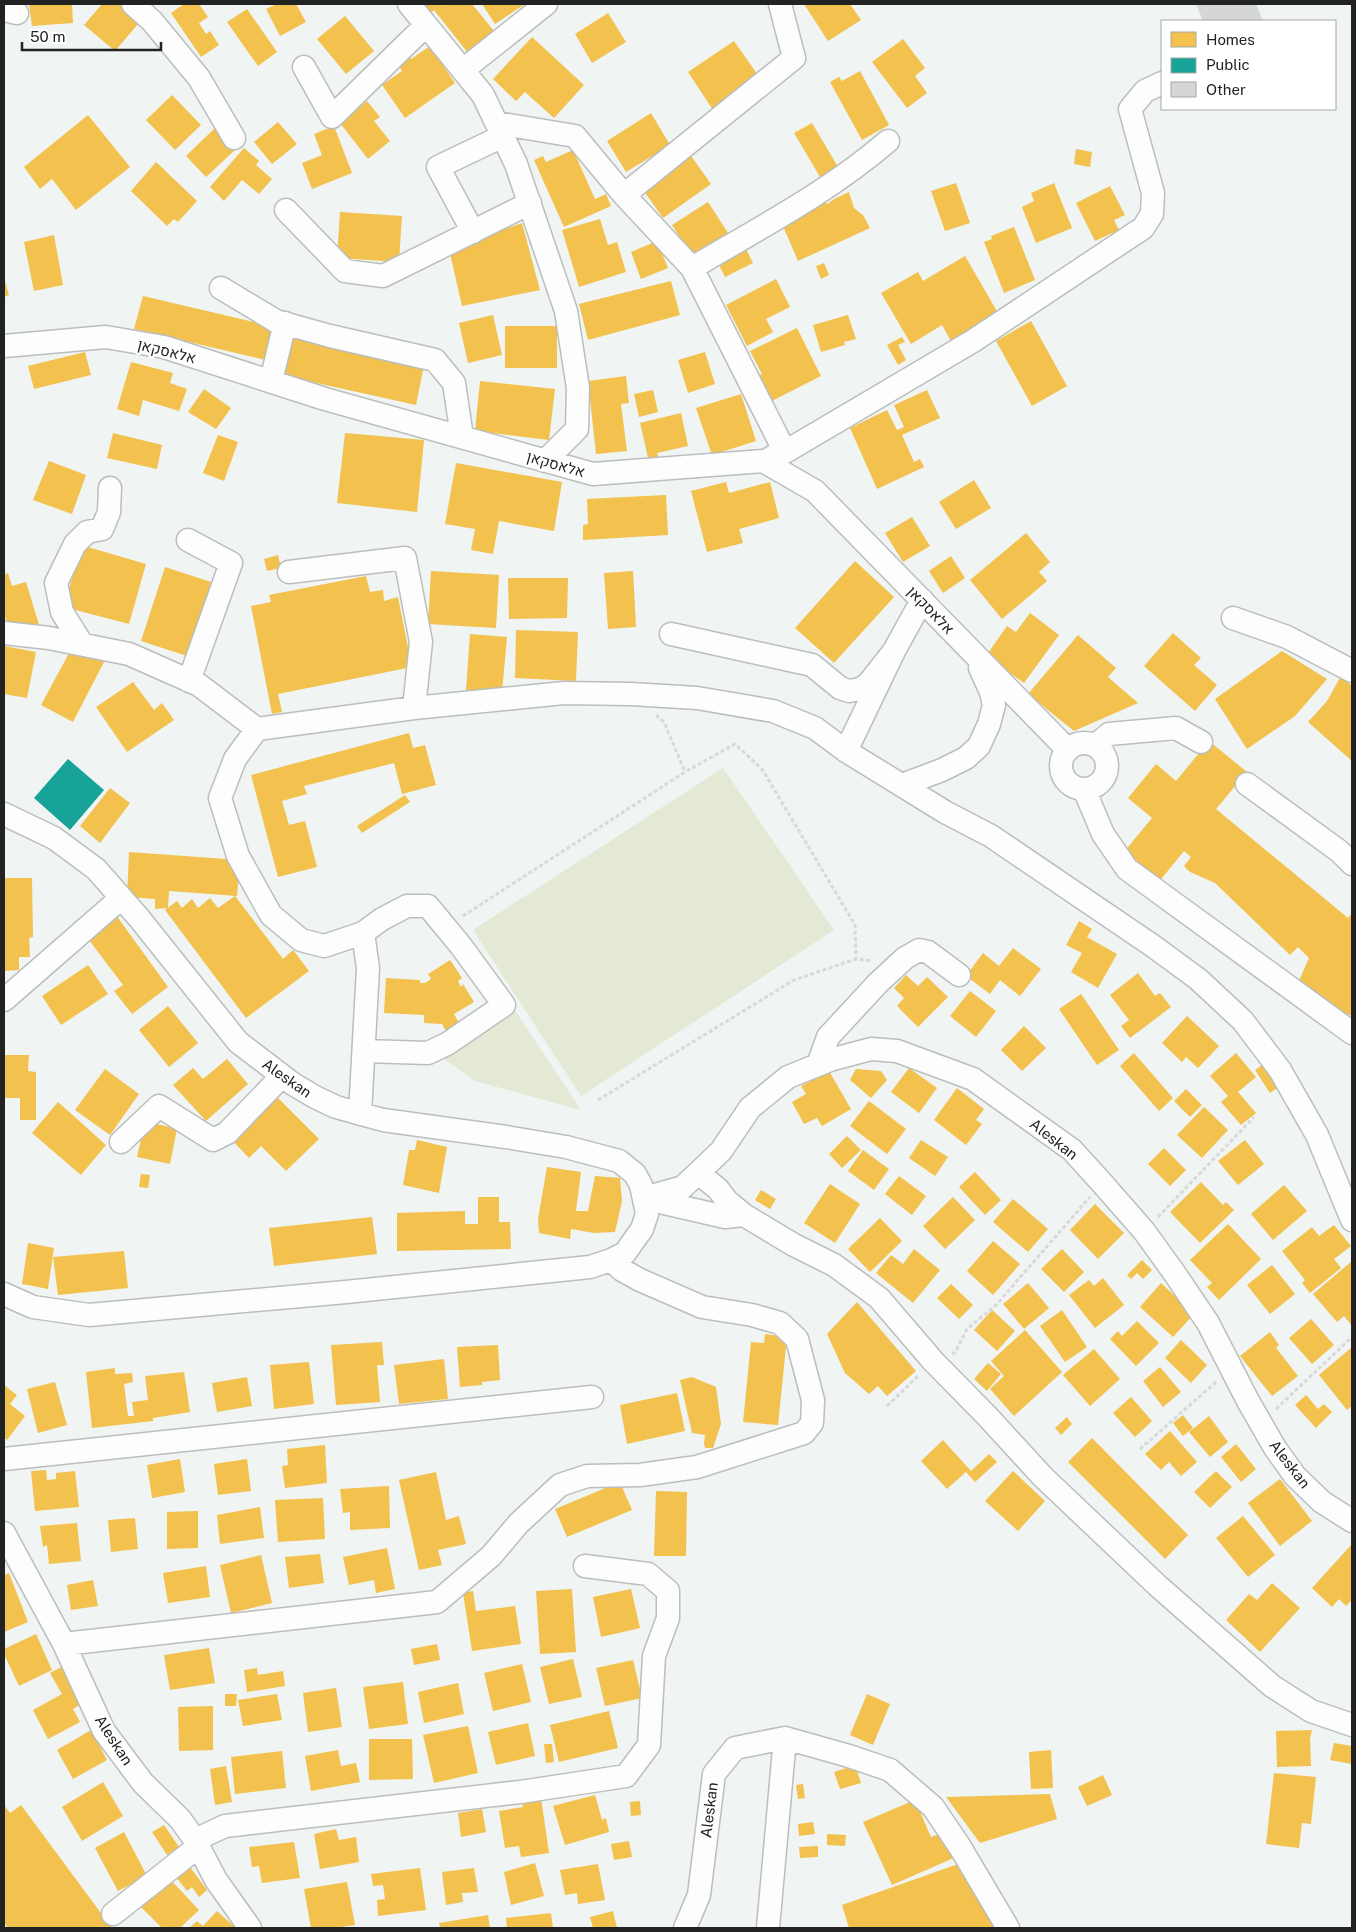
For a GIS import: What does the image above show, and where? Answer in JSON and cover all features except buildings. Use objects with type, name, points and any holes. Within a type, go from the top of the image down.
[{"type":"street","points":[[133,4],[152,21],[199,78],[234,138]]},
{"type":"street","points":[[409,4],[483,95],[516,164],[566,311],[578,388],[577,429],[545,461]]},
{"type":"street","points":[[463,70],[546,4]]},
{"type":"street","points":[[624,195],[794,58],[780,4]]},
{"type":"street","points":[[304,67],[332,117],[426,25]]},
{"type":"street","points":[[763,460],[785,452],[973,341],[1143,228],[1152,214],[1153,193],[1130,109],[1145,91],[1161,83]]},
{"type":"street","points":[[473,232],[438,167],[500,129],[575,136],[624,195],[692,268],[785,452]]},
{"type":"street","points":[[692,268],[860,166],[888,141]]},
{"type":"street","points":[[286,210],[345,272],[383,276],[530,204]]},
{"type":"street","points":[[221,288],[276,321],[330,336],[435,360],[454,383],[462,437]]},
{"type":"street","points":[[271,381],[285,323]]},
{"type":"street","name":"אלאסקאן","points":[[4,346],[106,337],[164,347],[325,399],[593,474],[763,460],[815,491],[1068,750]]},
{"type":"street","points":[[82,644],[62,612],[56,583],[75,544],[87,532],[102,529],[109,512],[110,488]]},
{"type":"street","points":[[188,540],[231,563],[189,681]]},
{"type":"street","points":[[289,572],[405,558],[421,642],[414,708]]},
{"type":"street","points":[[846,750],[894,651],[922,600]]},
{"type":"street","points":[[1233,618],[1287,637],[1352,671]]},
{"type":"street","points":[[4,633],[49,638],[128,654],[199,685],[257,729],[414,708],[564,693],[631,694],[697,698],[773,711],[814,728],[945,812],[991,836],[1153,946],[1198,979],[1243,1021],[1280,1070],[1317,1134],[1352,1220]]},
{"type":"street","points":[[671,634],[812,665],[840,688],[849,691],[860,689],[868,684],[894,651]]},
{"type":"street","points":[[902,785],[942,770],[966,758],[979,746],[989,724],[994,705],[991,692],[972,651]]},
{"type":"street","points":[[1096,745],[1109,734],[1176,728],[1201,742]]},
{"type":"street","points":[[257,729],[235,759],[220,798],[238,856],[271,915],[301,940],[324,946],[363,933],[382,918],[407,906],[428,906],[504,1005],[447,1044],[428,1053],[364,1051]]},
{"type":"street","points":[[1081,743],[1096,745],[1106,756],[1106,772],[1098,784],[1084,789],[1070,783],[1062,771],[1063,756],[1068,750],[1081,743]]},
{"type":"street","points":[[1247,784],[1339,851],[1352,864]]},
{"type":"street","points":[[1084,789],[1103,834],[1127,869],[1352,1033]]},
{"type":"street","name":"Aleskan","points":[[4,814],[54,838],[96,869],[238,1042],[282,1076],[315,1097],[336,1107],[383,1120],[566,1147],[619,1161],[635,1174],[641,1185],[647,1214],[642,1229],[625,1253],[590,1267],[346,1292],[89,1315],[33,1307],[4,1294]]},
{"type":"street","points":[[4,1000],[121,898]]},
{"type":"street","points":[[360,1114],[368,968],[363,933]]},
{"type":"street","points":[[818,1065],[828,1037],[878,983],[919,950],[928,952],[959,975]]},
{"type":"street","name":"Aleskan","points":[[644,1198],[684,1187],[721,1151],[750,1108],[788,1077],[830,1060],[871,1049],[897,1051],[973,1079],[1072,1150],[1102,1183],[1144,1232],[1208,1323],[1261,1424],[1295,1476],[1322,1502],[1352,1521]]},
{"type":"street","points":[[121,1142],[159,1106],[213,1140],[227,1133],[282,1076]]},
{"type":"street","points":[[698,1173],[718,1189],[727,1201],[744,1215],[794,1245],[834,1265],[879,1298],[932,1361],[1044,1477],[1158,1586],[1247,1665],[1272,1686],[1311,1711],[1352,1725]]},
{"type":"street","points":[[644,1198],[725,1216],[744,1215]]},
{"type":"street","points":[[64,1644],[437,1602],[491,1556],[519,1523],[560,1484],[587,1476],[640,1475],[697,1467],[804,1433],[812,1423],[813,1400],[797,1338],[780,1323],[702,1307],[640,1280],[622,1270],[610,1260]]},
{"type":"street","points":[[4,1459],[592,1397]]},
{"type":"street","name":"Aleskan","points":[[4,1533],[64,1644],[104,1731],[142,1783],[180,1819],[197,1843],[216,1880],[250,1928]]},
{"type":"street","points":[[113,1914],[197,1843],[225,1826],[520,1792],[626,1776],[649,1745],[654,1656],[668,1618],[668,1591],[648,1574],[585,1566]]},
{"type":"street","points":[[768,1928],[785,1738],[890,1770],[933,1806],[960,1847],[1008,1928]]},
{"type":"street","name":"Aleskan","points":[[685,1928],[699,1895],[714,1774],[735,1748],[785,1738]]},
{"type":"path","points":[[631,694],[664,722],[685,772]]},
{"type":"path","points":[[463,916],[685,772],[735,744],[762,769],[855,925],[856,959]]},
{"type":"path","points":[[598,1100],[794,980],[856,959],[897,966]]},
{"type":"path","points":[[1144,1232],[1254,1116]]},
{"type":"path","points":[[887,1406],[932,1361],[944,1352],[956,1352],[967,1329],[996,1304],[1102,1183]]},
{"type":"path","points":[[1261,1424],[1352,1337]]},
{"type":"path","points":[[1140,1449],[1231,1368]]},
{"type":"green space","points":[[723,768],[834,930],[581,1096],[473,930]]},
{"type":"green space","points":[[514,1009],[581,1110],[475,1081],[440,1056]]}]
